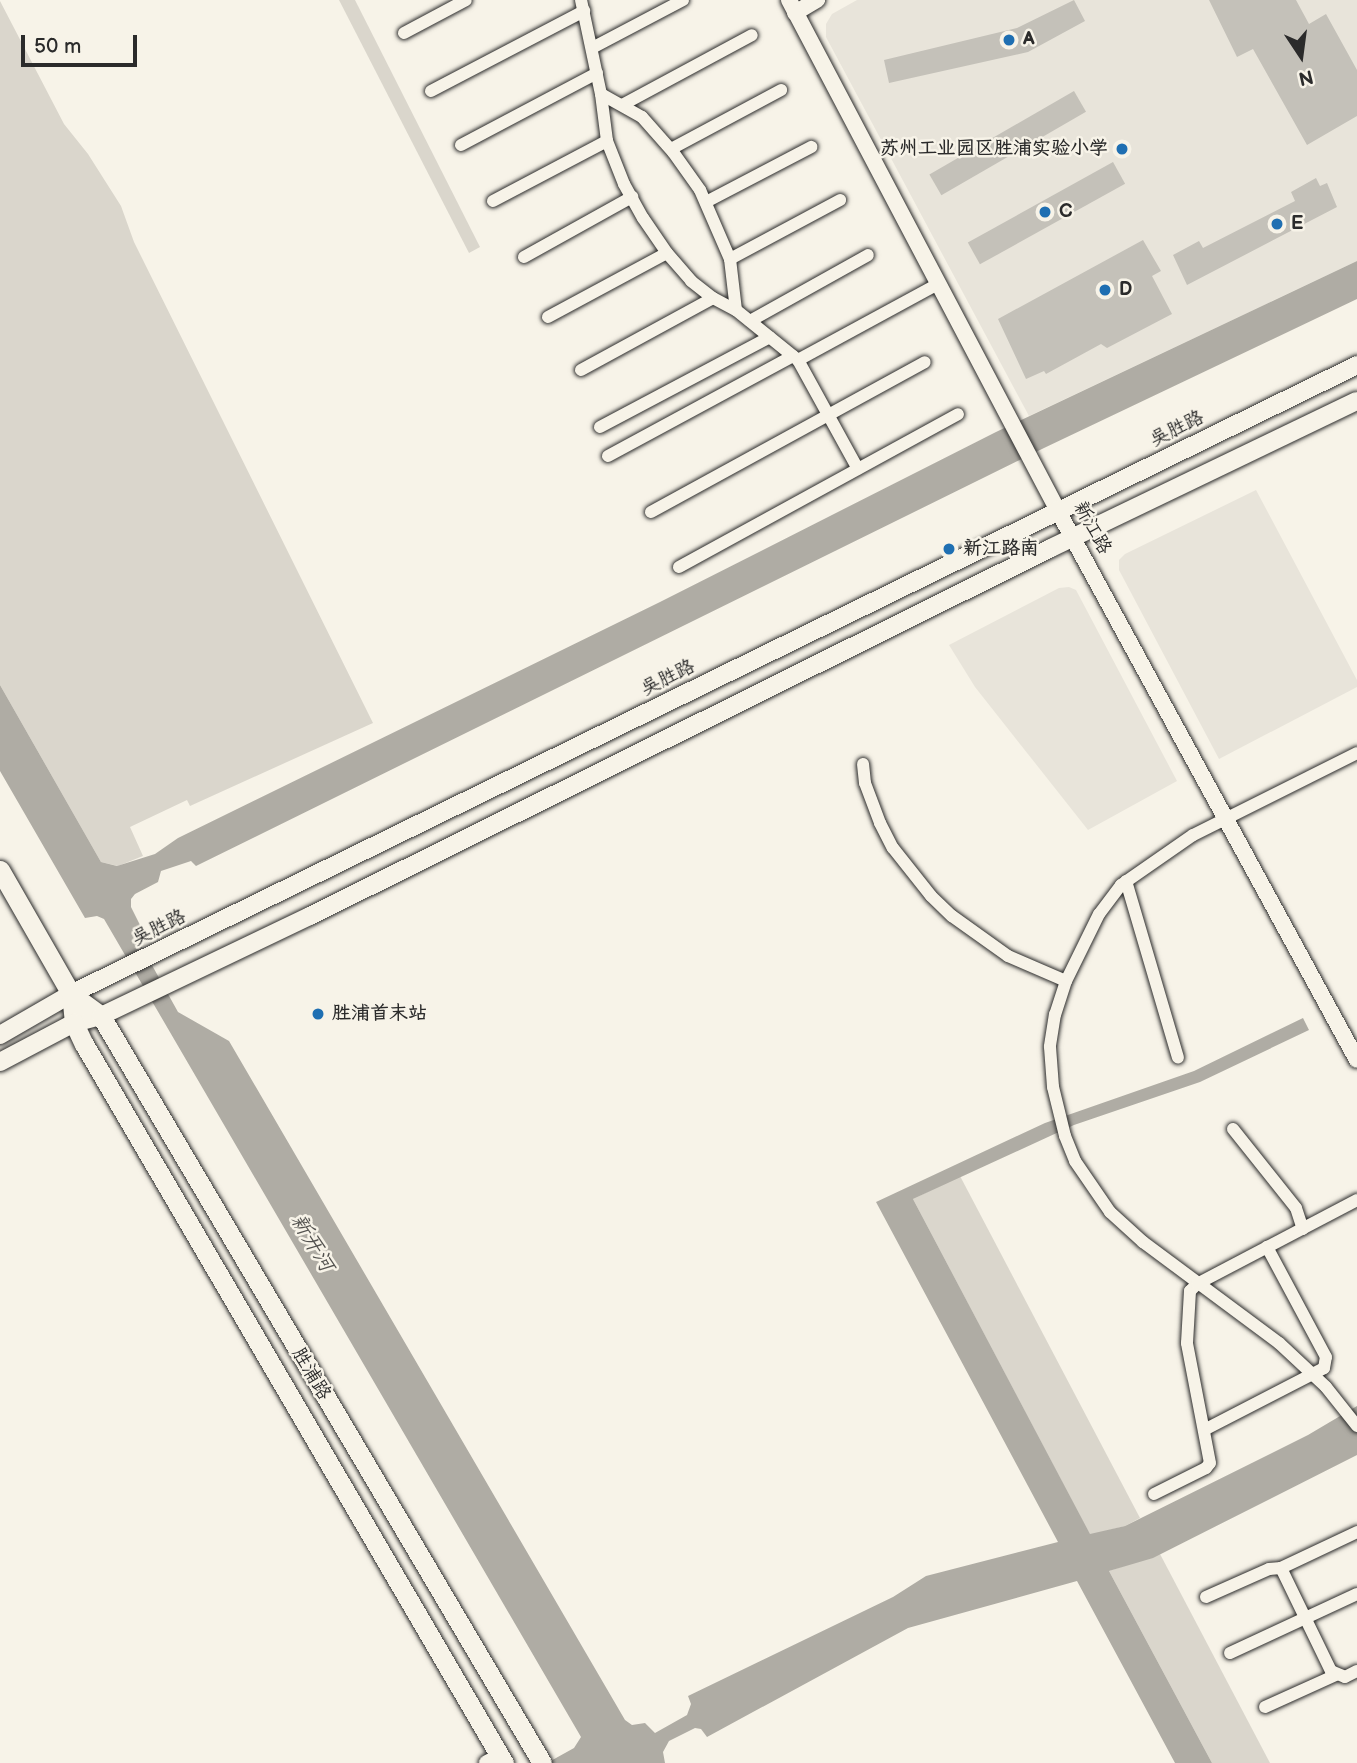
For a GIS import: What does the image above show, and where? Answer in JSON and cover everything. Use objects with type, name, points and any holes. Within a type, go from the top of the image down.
[{"type":"main road","name":"吴胜路","points":[[0,1035],[71,994],[1357,365]]},
{"type":"main road","points":[[0,1062],[74,1023],[101,1016],[310,916],[1029,559],[1357,401]]},
{"type":"main road","points":[[1108,485],[1123,513]]},
{"type":"main road","points":[[1014,531],[1029,559]]},
{"type":"main road","name":"胜浦路","points":[[0,870],[71,994],[74,1023],[497,1761]]},
{"type":"main road","name":"胜浦路","points":[[71,994],[101,1016],[542,1763]]},
{"type":"street","points":[[404,33],[466,0]]},
{"type":"street","points":[[592,48],[683,0]]},
{"type":"street","points":[[792,6],[817,0]]},
{"type":"street","points":[[431,91],[582,6],[601,94],[607,141],[632,197],[667,253],[691,281],[713,298],[736,310],[795,358],[858,469]]},
{"type":"street","name":"新江路","points":[[792,6],[1058,509],[1357,1060]]},
{"type":"street","points":[[624,104],[752,35]]},
{"type":"street","points":[[461,145],[597,74]]},
{"type":"street","points":[[671,149],[781,90]]},
{"type":"street","points":[[601,94],[624,104],[642,117],[671,149],[706,202],[730,259],[736,310]]},
{"type":"street","points":[[494,201],[607,141]]},
{"type":"street","points":[[706,202],[811,147]]},
{"type":"street","points":[[524,257],[632,197]]},
{"type":"street","points":[[730,259],[840,200]]},
{"type":"street","points":[[548,317],[667,253]]},
{"type":"street","points":[[750,321],[869,256]]},
{"type":"street","points":[[608,456],[938,284]]},
{"type":"street","points":[[580,370],[713,298]]},
{"type":"street","points":[[600,427],[770,337]]},
{"type":"street","points":[[651,512],[925,362]]},
{"type":"street","points":[[679,568],[958,414]]},
{"type":"street","points":[[1357,753],[1193,835],[1126,881],[1099,914],[1066,981],[1055,1014],[1050,1047],[1058,1113],[1065,1136],[1075,1161],[1110,1212],[1197,1284],[1279,1343],[1314,1375],[1357,1426]]},
{"type":"street","points":[[863,764],[865,783],[880,823],[893,848],[931,896],[952,916],[1007,956],[1066,981]]},
{"type":"street","points":[[1126,881],[1178,1058]]},
{"type":"street","points":[[1233,1129],[1296,1208],[1303,1229]]},
{"type":"street","points":[[1154,1494],[1206,1468],[1210,1455],[1187,1343],[1190,1291],[1197,1284],[1357,1200]]},
{"type":"street","points":[[1204,1430],[1324,1368],[1326,1357],[1267,1247]]},
{"type":"street","points":[[1206,1597],[1269,1569],[1282,1568],[1357,1532]]},
{"type":"street","points":[[1282,1568],[1336,1675]]},
{"type":"street","points":[[1230,1653],[1357,1594]]},
{"type":"street","points":[[1265,1707],[1336,1675],[1345,1677],[1357,1671]]},
{"type":"shaded area","points":[[339,0],[355,0],[480,247],[469,253]]},
{"type":"shaded area","name":"苏州工业园区胜浦实验小学","points":[[857,0],[1357,0],[1357,261],[1029,416],[826,37],[826,24],[832,14]]},
{"type":"shaded area","points":[[0,1],[64,124],[88,154],[121,206],[134,242],[373,723],[190,806],[187,800],[130,827],[143,856],[118,866],[101,862],[0,685]]},
{"type":"shaded area","points":[[1256,490],[1357,680],[1357,687],[1219,759],[1119,570],[1119,560],[1125,554]]},
{"type":"shaded area","points":[[1069,587],[1076,590],[1177,781],[1088,830],[975,687],[949,645],[1059,588]]},
{"type":"shaded area","points":[[960,1176],[1140,1518],[1125,1526],[1090,1535],[913,1199]]},
{"type":"shaded area","points":[[1160,1554],[1270,1763],[1212,1763],[1109,1571]]},
{"type":"water","name":"新开河","points":[[1357,261],[1357,299],[1044,448],[196,866],[191,861],[161,871],[158,882],[131,899],[131,907],[141,927],[133,931],[178,1012],[229,1041],[625,1720],[632,1725],[645,1723],[655,1733],[687,1715],[691,1704],[688,1696],[893,1597],[926,1576],[1058,1542],[876,1202],[1045,1123],[1194,1071],[1303,1018],[1309,1030],[1200,1082],[1074,1125],[913,1199],[1090,1534],[1125,1526],[1308,1435],[1357,1406],[1357,1455],[1153,1558],[1109,1571],[1212,1763],[1175,1763],[1077,1581],[908,1628],[707,1737],[701,1729],[695,1728],[669,1741],[663,1752],[665,1763],[547,1763],[574,1748],[581,1737],[104,919],[97,916],[85,918],[0,771],[0,685],[101,862],[117,866],[155,854],[178,838],[660,602],[996,432]]},
{"type":"building","name":"A","points":[[1074,0],[1085,21],[1028,52],[889,83],[884,60],[1017,28]]},
{"type":"building","points":[[1209,0],[1296,0],[1309,24],[1326,14],[1357,70],[1357,116],[1307,145],[1253,49],[1237,57]]},
{"type":"building","points":[[1074,91],[1086,112],[941,195],[929,174]]},
{"type":"building","name":"C","points":[[1113,162],[1125,184],[980,264],[968,242]]},
{"type":"building","name":"E","points":[[1316,178],[1320,186],[1327,183],[1337,207],[1187,285],[1173,255],[1199,241],[1203,248],[1295,201],[1291,192]]},
{"type":"building","name":"D","points":[[1143,240],[1161,271],[1152,276],[1172,314],[1107,348],[1101,344],[1046,374],[1044,371],[1026,379],[998,319]]},
{"type":"place","name":"A","points":[[1009,40]]},
{"type":"place","name":"苏州工业园区胜浦实验小学","points":[[1122,149]]},
{"type":"place","name":"C","points":[[1045,212]]},
{"type":"place","name":"E","points":[[1277,224]]},
{"type":"place","name":"D","points":[[1105,290]]},
{"type":"place","name":"新江路南","points":[[949,549]]},
{"type":"place","name":"胜浦首末站","points":[[318,1014]]}]
